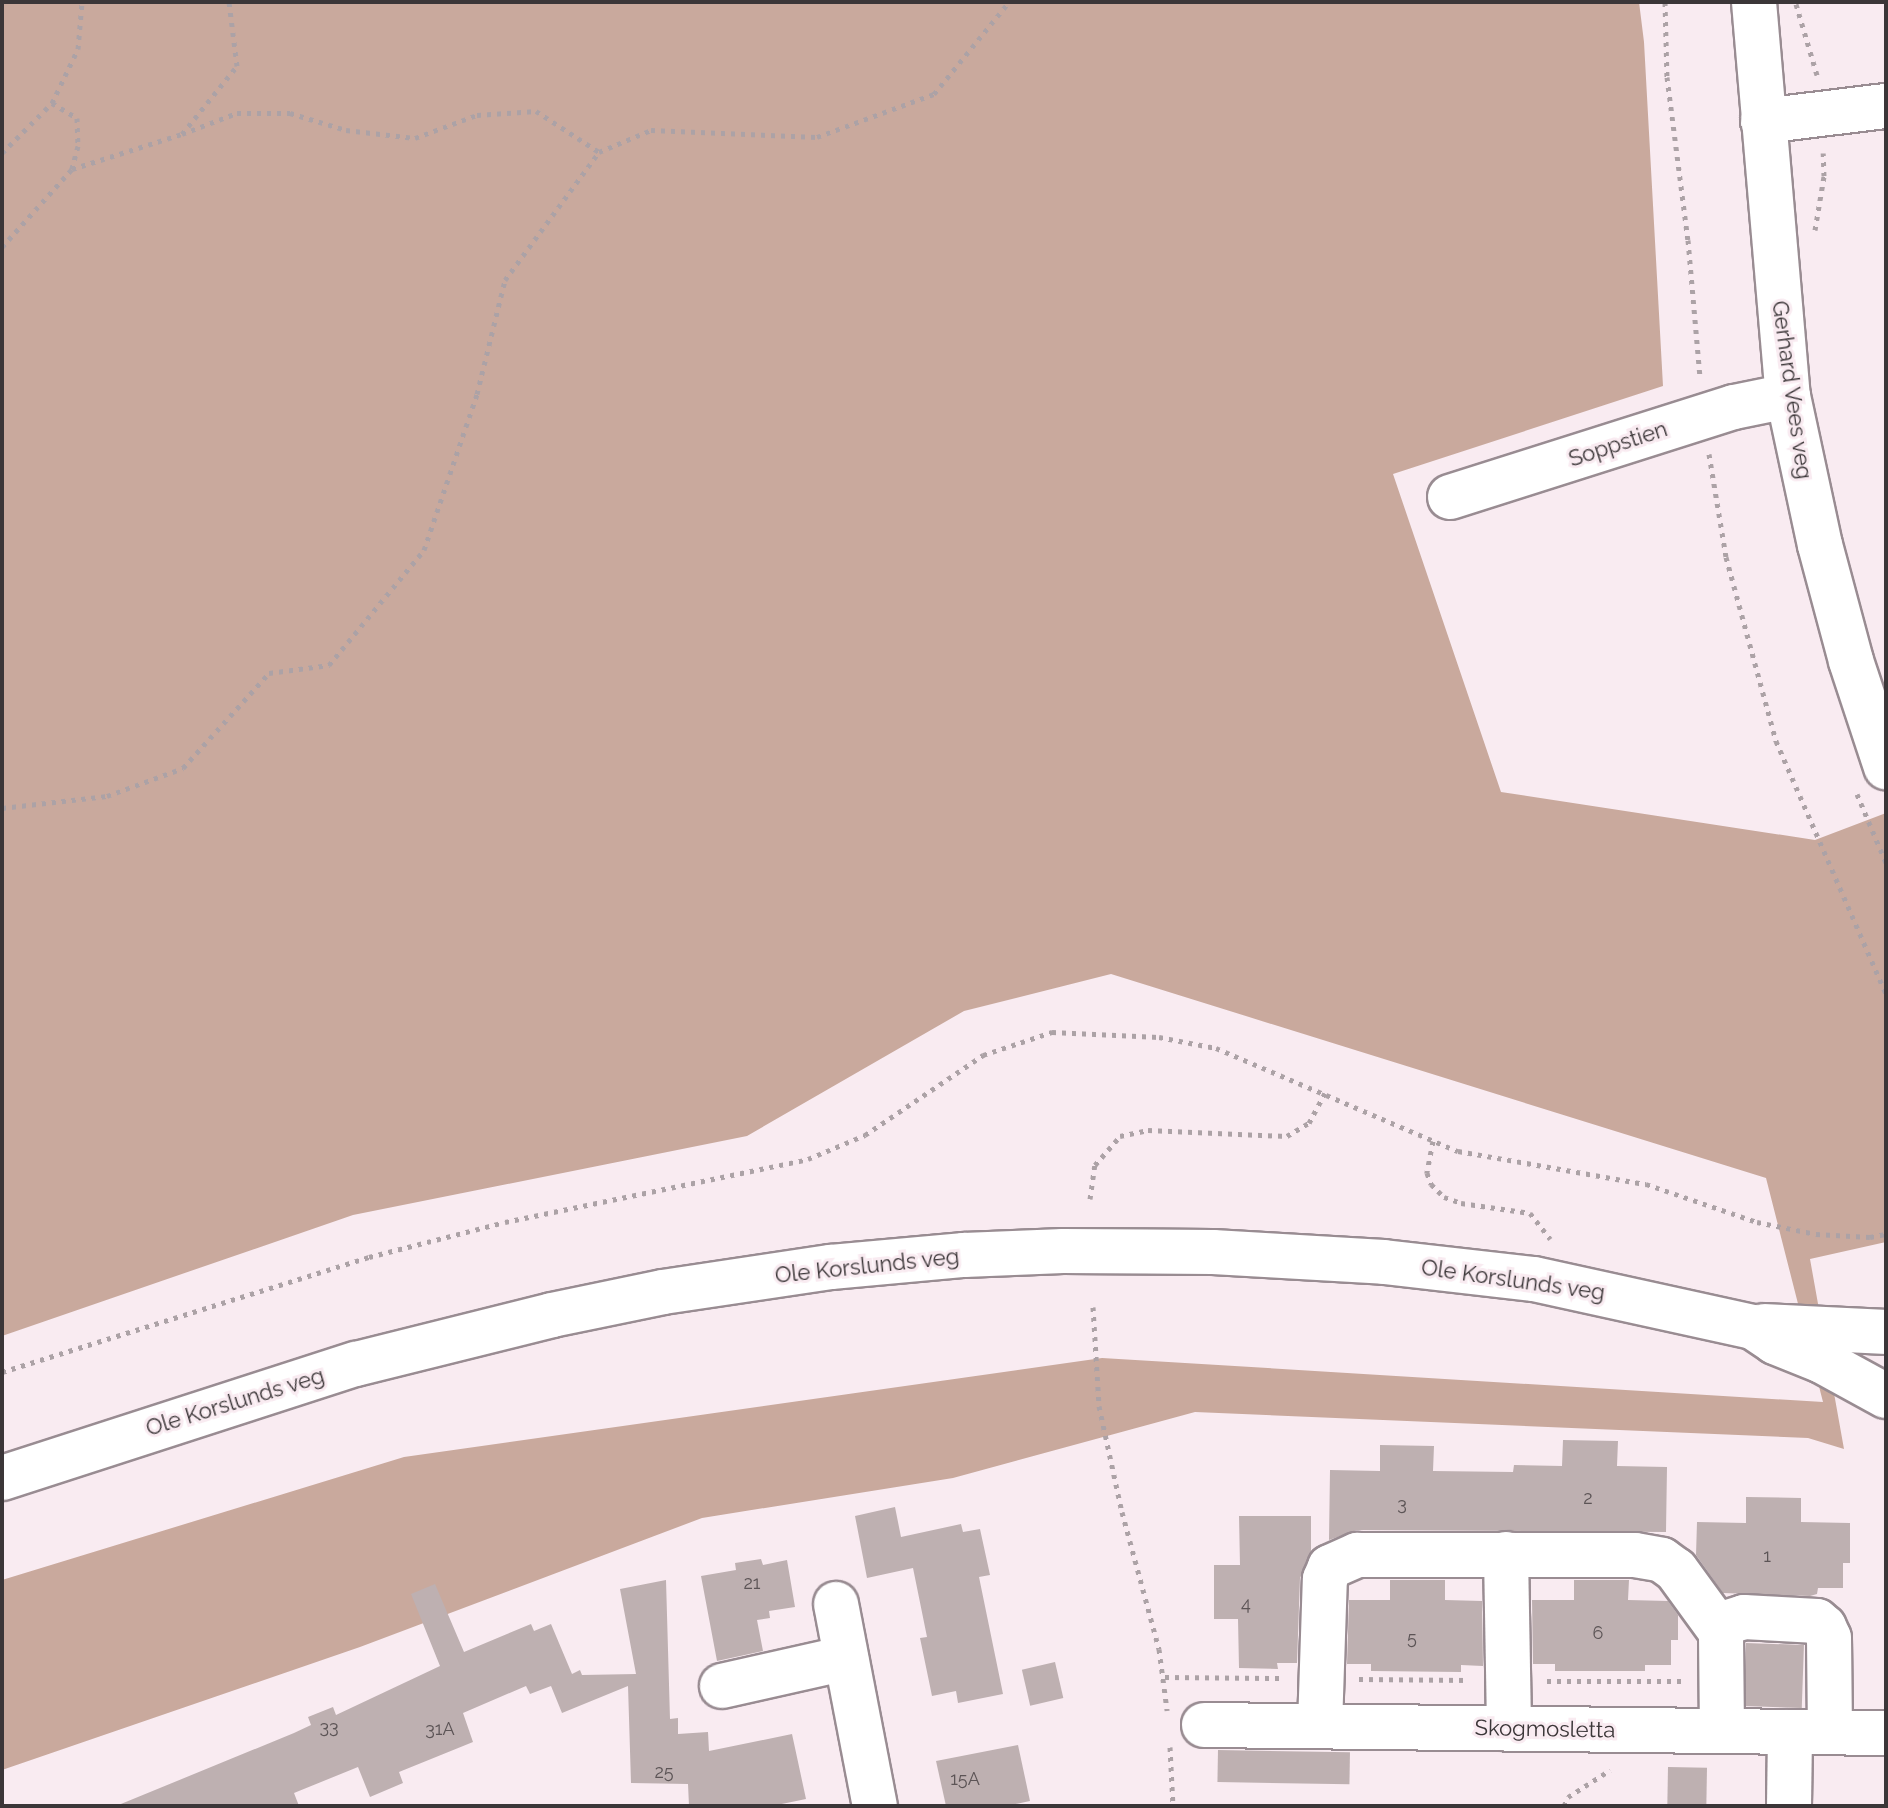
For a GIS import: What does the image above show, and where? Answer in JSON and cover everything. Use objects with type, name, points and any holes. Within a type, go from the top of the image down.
[{"type":"street","name":"Gerhard Vees veg","points":[[1754,2],[1788,396],[1827,574],[1851,661],[1886,767]]},
{"type":"street","points":[[1763,121],[1886,106]]},
{"type":"street","name":"Soppstien","points":[[1450,497],[1703,417],[1788,396]]},
{"type":"street","name":"Ole Korslunds veg","points":[[2,1478],[356,1364],[552,1315],[663,1292],[815,1269],[964,1255],[1063,1251],[1213,1252],[1384,1262],[1534,1279],[1753,1327],[1775,1324],[1862,1333],[1886,1332]]},
{"type":"street","name":"Ole Korslunds veg","points":[[1753,1327],[1775,1342],[1822,1361],[1886,1396]]},
{"type":"street","points":[[1506,1554],[1509,1729]]},
{"type":"street","points":[[1320,1726],[1325,1579],[1330,1567],[1357,1555],[1635,1555],[1662,1560],[1676,1570],[1721,1632],[1722,1731]]},
{"type":"street","points":[[836,1604],[875,1806]]},
{"type":"street","points":[[1721,1632],[1728,1622],[1744,1617],[1817,1621],[1829,1638],[1810,1732],[1789,1806]]},
{"type":"street","points":[[722,1686],[846,1658]]},
{"type":"street","name":"Skogmosletta","points":[[1180,1727],[1886,1733]]},
{"type":"path","points":[[2,153],[52,103],[78,49],[82,2]]},
{"type":"path","points":[[182,134],[237,66],[229,2]]},
{"type":"path","points":[[2,808],[107,796],[183,768],[269,673],[329,665],[424,550],[477,394],[505,280],[599,152],[651,130],[817,137],[934,94],[1009,2]]},
{"type":"path","points":[[1665,2],[1667,77],[1688,240],[1703,417],[1726,557],[1776,741],[1886,994]]},
{"type":"path","points":[[1795,2],[1817,67],[1824,176],[1814,236]]},
{"type":"path","points":[[2,247],[72,169],[78,146],[77,118],[52,103]]},
{"type":"path","points":[[72,169],[237,113],[290,113],[346,130],[415,138],[477,115],[536,111],[599,152]]},
{"type":"path","points":[[2,1372],[271,1285],[384,1253],[505,1222],[808,1159],[865,1135],[983,1055],[1034,1035],[1113,1033],[1190,1043],[1241,1056],[1433,1141],[1481,1157],[1646,1184],[1757,1222],[1816,1234],[1870,1237],[1886,1234]]},
{"type":"path","points":[[1090,1199],[1095,1165],[1106,1147],[1120,1136],[1148,1130],[1287,1136],[1309,1123],[1325,1093]]},
{"type":"path","points":[[1433,1141],[1427,1173],[1431,1184],[1444,1197],[1461,1203],[1530,1213],[1550,1239]]},
{"type":"path","points":[[1093,1307],[1096,1381],[1108,1453],[1180,1727],[1173,1806]]},
{"type":"path","points":[[1165,1677],[1722,1681]]},
{"type":"shaded area","points":[[2,2],[1639,2],[1644,42],[1663,386],[1393,474],[1501,792],[1815,840],[1886,813],[1886,1242],[1810,1259],[1844,1449],[1808,1438],[1195,1412],[953,1478],[702,1518],[360,1647],[2,1770],[2,1580],[404,1457],[1102,1358],[1823,1402],[1766,1178],[1111,974],[964,1011],[747,1136],[353,1215],[2,1336]]},
{"type":"building","points":[[1563,1440],[1618,1441],[1617,1466],[1667,1467],[1666,1532],[1357,1530],[1329,1540],[1330,1470],[1380,1471],[1380,1445],[1434,1446],[1433,1471],[1513,1472],[1514,1465],[1562,1466]]},
{"type":"building","points":[[1746,1497],[1801,1498],[1801,1522],[1850,1523],[1850,1563],[1843,1563],[1843,1588],[1818,1588],[1817,1594],[1810,1596],[1723,1593],[1696,1555],[1697,1522],[1746,1523]]},
{"type":"building","points":[[895,1507],[901,1537],[961,1524],[963,1532],[980,1529],[990,1575],[979,1577],[1003,1694],[958,1703],[956,1691],[932,1696],[920,1638],[927,1637],[913,1568],[867,1578],[855,1516]]},
{"type":"building","points":[[1239,1516],[1311,1516],[1311,1553],[1300,1578],[1297,1663],[1277,1663],[1278,1669],[1239,1668],[1238,1619],[1214,1619],[1214,1565],[1240,1565]]},
{"type":"building","points":[[761,1559],[763,1565],[787,1560],[795,1607],[769,1611],[770,1618],[757,1620],[763,1651],[717,1661],[701,1576],[736,1570],[735,1563]]},
{"type":"building","points":[[666,1580],[670,1719],[678,1718],[678,1734],[708,1732],[709,1751],[792,1734],[806,1799],[772,1806],[689,1806],[688,1784],[631,1783],[628,1686],[562,1713],[551,1686],[530,1694],[526,1686],[463,1713],[473,1742],[399,1772],[403,1783],[370,1797],[358,1767],[294,1793],[299,1806],[116,1806],[294,1733],[311,1725],[308,1717],[333,1707],[336,1715],[440,1666],[411,1594],[435,1584],[464,1652],[531,1624],[534,1631],[551,1624],[572,1674],[580,1670],[582,1675],[636,1674],[620,1589]]},
{"type":"building","points":[[1390,1580],[1445,1580],[1445,1600],[1482,1601],[1483,1666],[1461,1665],[1461,1672],[1371,1671],[1371,1664],[1347,1664],[1349,1600],[1390,1600]]},
{"type":"building","points":[[1574,1580],[1629,1580],[1628,1600],[1668,1601],[1678,1615],[1678,1640],[1671,1640],[1671,1665],[1645,1665],[1645,1671],[1555,1671],[1555,1664],[1533,1664],[1532,1600],[1574,1600]]},
{"type":"building","points":[[1746,1643],[1804,1645],[1802,1708],[1744,1706]]},
{"type":"building","points":[[1055,1662],[1063,1698],[1030,1706],[1022,1670]]},
{"type":"building","points":[[1018,1745],[1030,1801],[1006,1806],[946,1806],[936,1761]]},
{"type":"building","points":[[1218,1750],[1350,1752],[1349,1784],[1217,1782]]},
{"type":"building","points":[[1668,1767],[1707,1768],[1706,1806],[1667,1806]]}]
